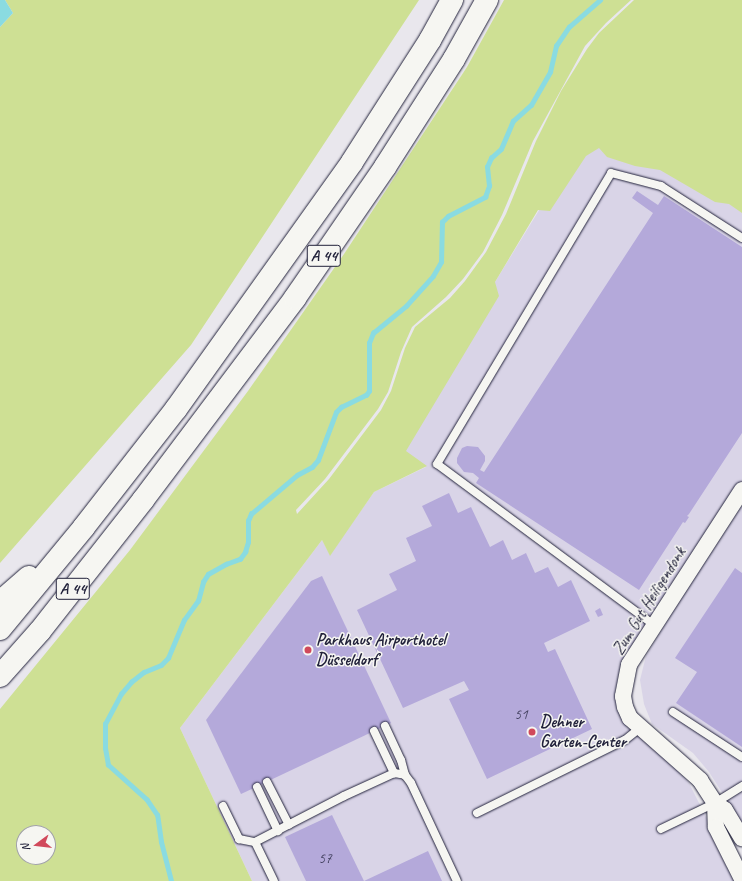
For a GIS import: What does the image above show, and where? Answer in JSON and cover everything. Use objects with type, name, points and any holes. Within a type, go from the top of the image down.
[{"type":"highway","name":"A 44","points":[[0,629],[84,528],[176,409],[352,162],[430,40],[452,0]]},
{"type":"highway","name":"A 44","points":[[0,676],[40,631],[143,500],[295,298],[384,167],[454,59],[487,0]]},
{"type":"highway","points":[[0,602],[84,528]]},
{"type":"street","name":"Zum Gut Heiligendonk","points":[[742,490],[629,665],[623,696],[625,707],[630,718],[700,780],[715,803],[725,810],[742,838]]},
{"type":"street","points":[[715,803],[716,827],[742,879]]},
{"type":"lane","points":[[654,625],[437,464],[611,173],[661,186],[742,238]]},
{"type":"lane","points":[[673,712],[742,757]]},
{"type":"lane","points":[[385,726],[401,760],[405,775],[411,783],[457,881]]},
{"type":"lane","points":[[477,812],[625,740],[640,728]]},
{"type":"lane","points":[[374,731],[394,773]]},
{"type":"lane","points":[[223,806],[239,839],[255,842],[344,796],[394,773],[405,775]]},
{"type":"lane","points":[[267,782],[289,825]]},
{"type":"lane","points":[[661,829],[715,803],[742,786]]},
{"type":"lane","points":[[256,787],[278,831]]},
{"type":"lane","points":[[255,842],[274,881]]},
{"type":"shaded area","points":[[584,137],[742,182],[742,480],[624,663],[617,690],[669,761],[689,783],[738,881],[252,881],[180,728],[322,540],[330,555],[374,492],[426,467],[391,441],[495,282]]},
{"type":"shaded area","points":[[742,506],[742,824],[709,772],[693,753],[652,724],[644,704],[640,680],[646,656],[676,606]]},
{"type":"green space","points":[[5,0],[419,0],[191,345],[0,563],[0,27],[13,13]]},
{"type":"green space","points":[[504,0],[631,0],[606,23],[585,46],[533,141],[502,215],[483,252],[463,279],[446,297],[412,327],[401,352],[388,392],[378,409],[325,479],[296,510],[297,514],[329,479],[381,410],[391,391],[405,348],[415,327],[450,298],[465,281],[486,252],[506,214],[536,141],[561,91],[587,49],[599,33],[634,0],[742,0],[742,213],[729,204],[715,202],[660,170],[635,166],[607,157],[599,148],[586,156],[550,211],[538,210],[495,282],[499,296],[406,451],[427,466],[374,492],[330,556],[322,540],[180,728],[252,881],[0,881],[0,709],[130,550],[248,391],[344,254],[467,67]]},
{"type":"water","points":[[0,0],[5,0],[13,13],[0,27]]},
{"type":"building","points":[[637,191],[658,205],[664,196],[742,247],[742,433],[687,516],[689,517],[685,523],[683,522],[639,590],[476,483],[479,478],[473,473],[464,472],[457,463],[457,458],[462,448],[467,446],[478,447],[485,456],[485,461],[480,470],[484,472],[653,213],[632,198]]},
{"type":"building","points":[[449,493],[458,513],[471,507],[490,547],[503,540],[512,560],[526,553],[535,573],[548,567],[558,587],[571,580],[590,621],[544,643],[548,652],[555,649],[592,729],[487,779],[449,699],[469,690],[464,681],[403,708],[357,610],[397,590],[389,574],[416,561],[406,538],[432,526],[422,506]]},
{"type":"building","points":[[735,568],[742,573],[742,747],[676,703],[697,672],[675,658]]},
{"type":"building","name":"Parkhaus Airporthotel Düsseldorf","points":[[322,576],[391,723],[241,794],[206,720],[311,581]]},
{"type":"building","points":[[600,608],[603,615],[598,617],[595,611]]},
{"type":"building","points":[[332,815],[364,881],[306,881],[285,837]]},
{"type":"building","points":[[428,851],[442,881],[364,881],[381,873]]},
{"type":"waterway","points":[[171,881],[161,842],[157,815],[147,800],[108,765],[105,748],[105,724],[121,694],[131,682],[144,672],[161,665],[168,658],[184,620],[198,601],[203,582],[208,574],[226,564],[240,559],[245,552],[248,542],[248,521],[251,514],[297,475],[312,467],[318,460],[336,412],[341,407],[366,395],[369,391],[369,343],[373,333],[406,306],[433,276],[441,262],[442,222],[448,216],[485,197],[489,186],[487,167],[491,158],[501,149],[513,121],[531,105],[550,72],[556,46],[569,27],[600,0]]},
{"type":"place","name":"Parkhaus Airporthotel Düsseldorf","points":[[308,650]]},
{"type":"place","name":"Dehner Garten-Center","points":[[532,732]]}]
